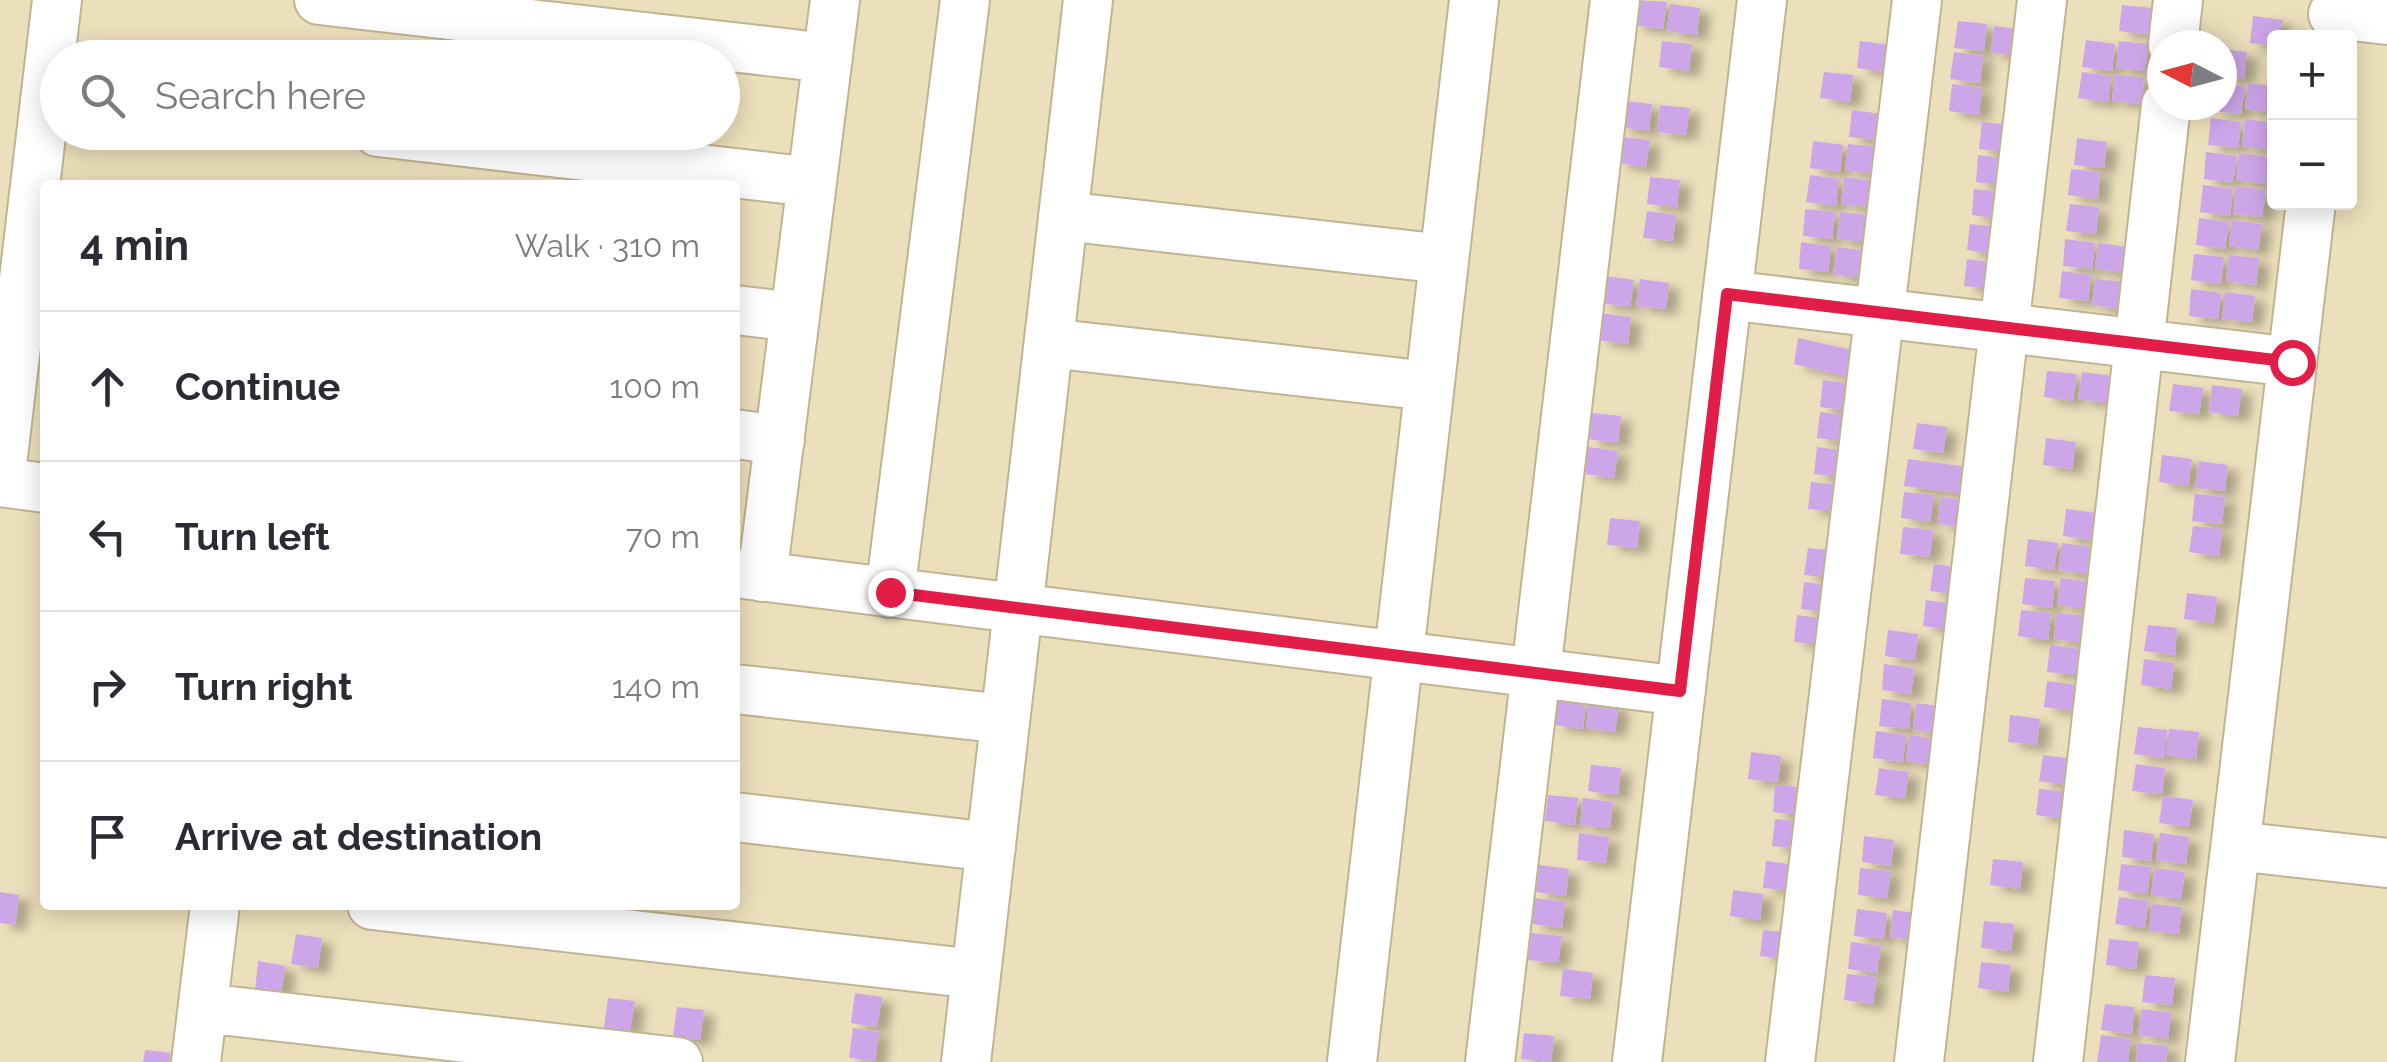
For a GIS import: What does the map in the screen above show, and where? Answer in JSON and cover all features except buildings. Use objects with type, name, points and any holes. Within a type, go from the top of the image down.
[{"type":"street","points":[[54,40],[56,0]]},
{"type":"street","points":[[319,0],[670,40]]},
{"type":"street","points":[[835,0],[796,317],[758,437],[749,575],[1680,691]]},
{"type":"street","points":[[890,592],[964,0]]},
{"type":"street","points":[[966,1062],[1088,0]]},
{"type":"street","points":[[1352,1062],[1474,0]]},
{"type":"street","points":[[1490,1062],[1615,0]]},
{"type":"street","points":[[1636,1062],[1762,0]]},
{"type":"street","points":[[1790,1062],[1917,0]]},
{"type":"street","points":[[1919,1062],[2001,327],[2042,0]]},
{"type":"street","points":[[2174,30],[2178,0]]},
{"type":"street","points":[[2332,17],[2387,20]]},
{"type":"street","points":[[740,48],[828,58]]},
{"type":"street","points":[[2058,1062],[2164,120]]},
{"type":"street","points":[[42,180],[45,150]]},
{"type":"street","points":[[534,150],[812,182]]},
{"type":"street","points":[[40,201],[30,354],[0,482],[40,487]]},
{"type":"street","points":[[2210,1062],[2310,210]]},
{"type":"street","points":[[1064,216],[1444,259]]},
{"type":"street","points":[[1727,294],[2292,362]]},
{"type":"street","points":[[740,311],[796,317]]},
{"type":"street","points":[[1049,344],[1429,386]]},
{"type":"street","points":[[740,690],[1006,720]]},
{"type":"street","points":[[740,819],[991,847]]},
{"type":"street","points":[[2236,846],[2387,863]]},
{"type":"street","points":[[196,1062],[214,910]]},
{"type":"street","points":[[416,910],[976,974]]},
{"type":"street","points":[[203,1008],[678,1062]]},
{"type":"route","points":[[890,592],[1680,691],[1727,294],[2292,362]]}]
